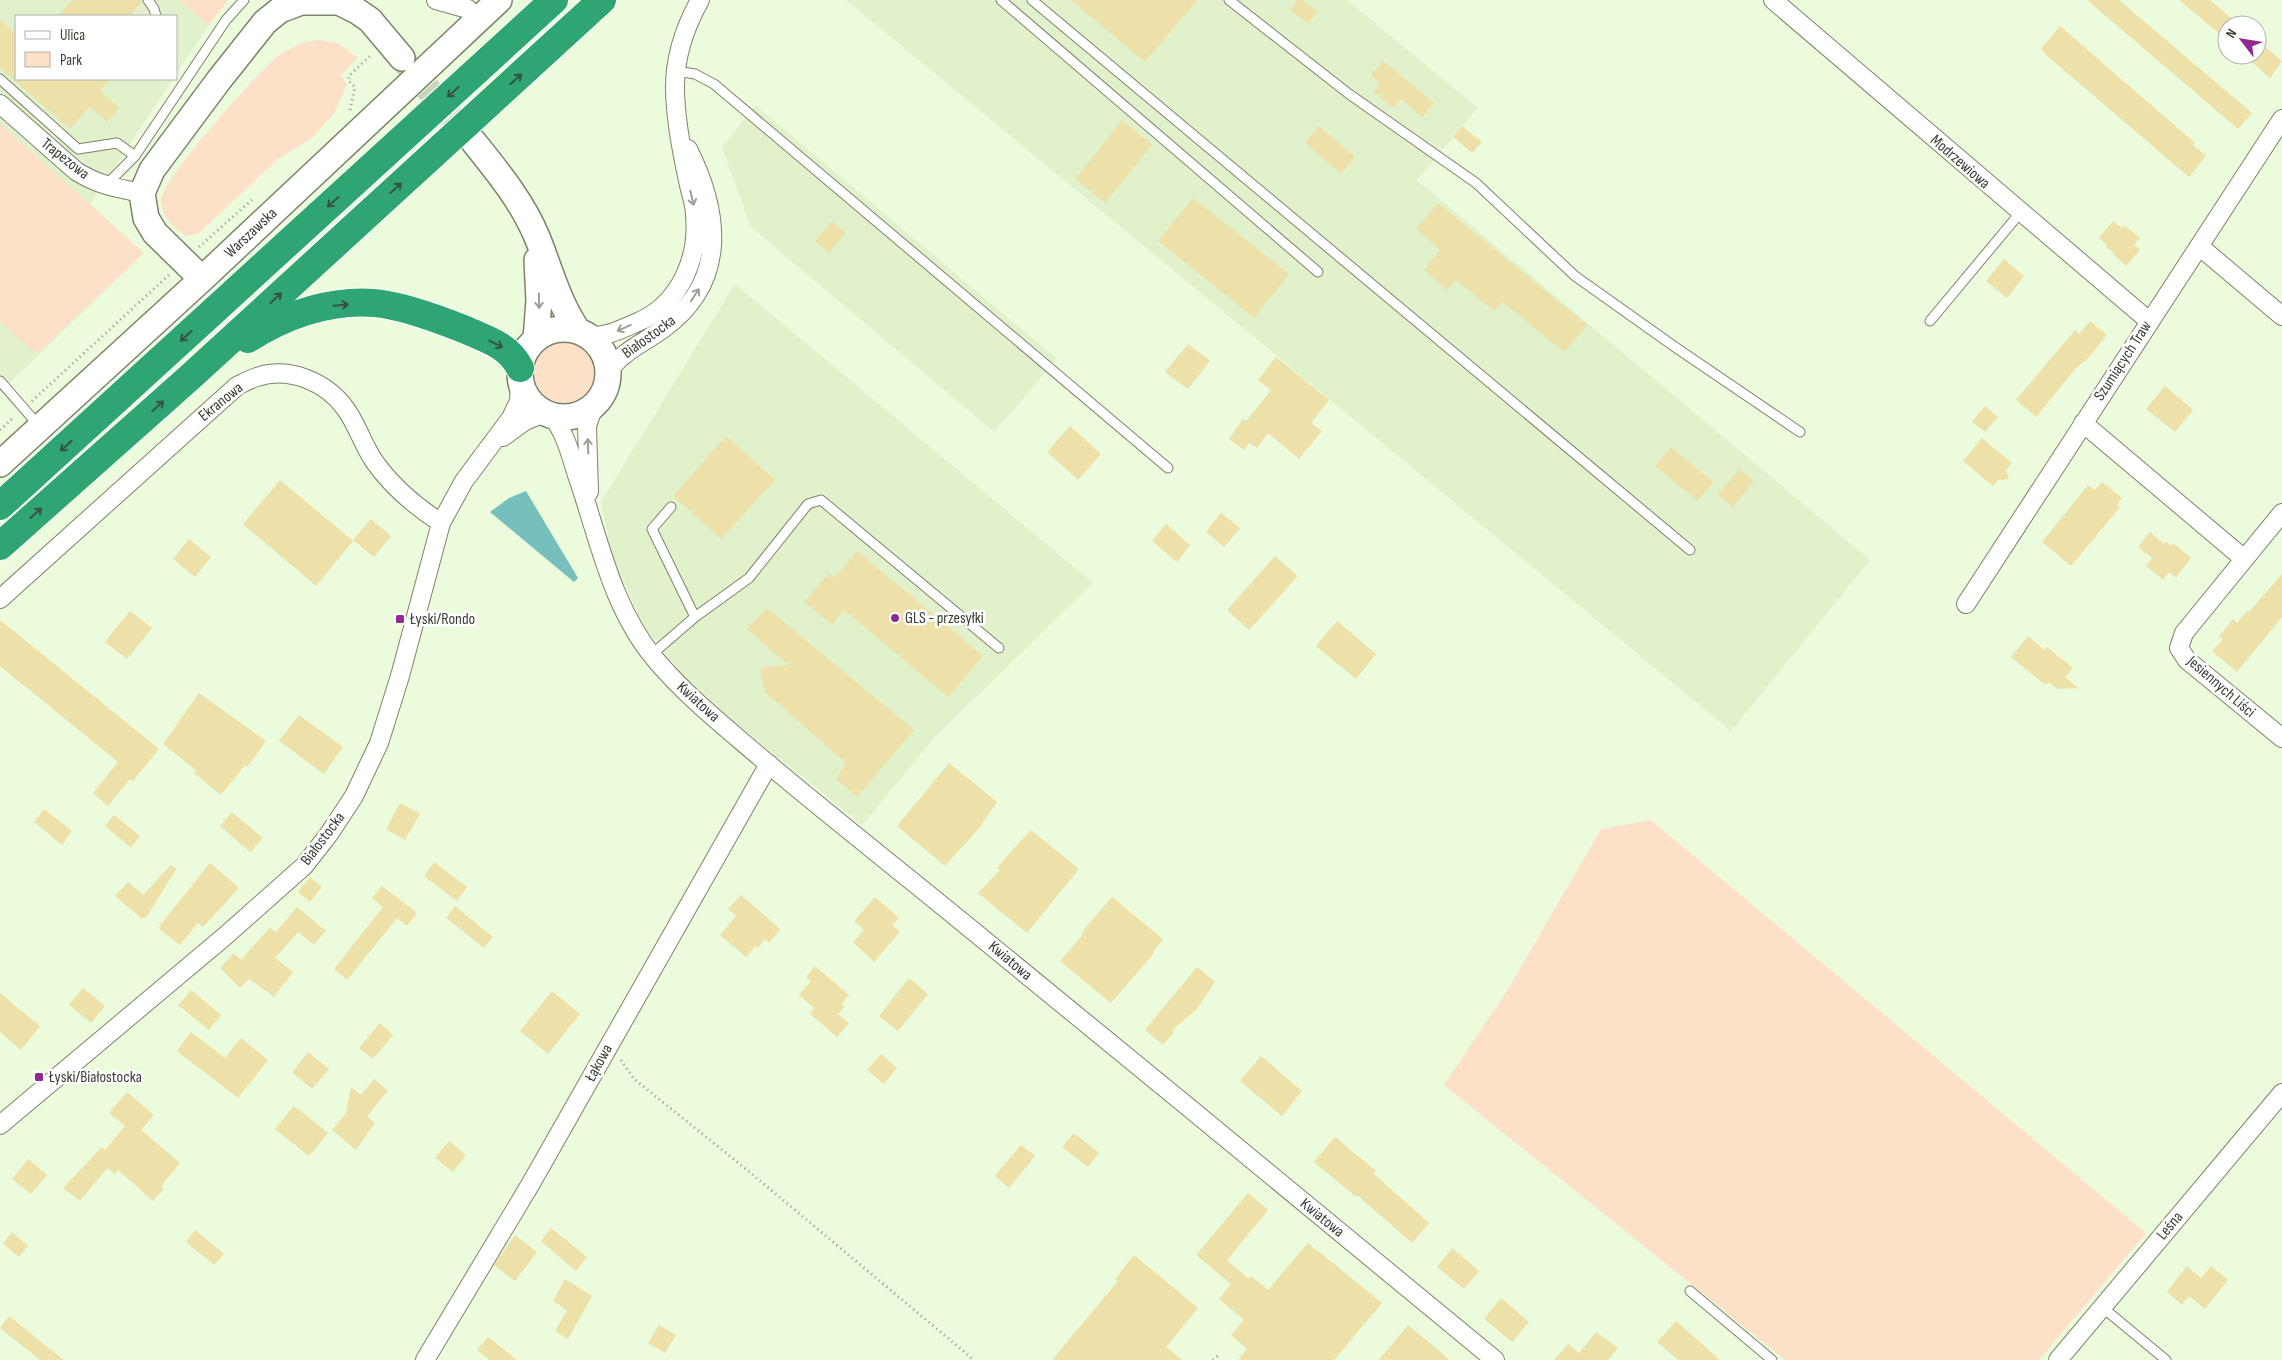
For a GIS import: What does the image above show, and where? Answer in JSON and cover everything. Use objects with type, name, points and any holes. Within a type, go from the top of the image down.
[{"type":"highway","points":[[0,506],[554,0]]},
{"type":"highway","points":[[0,546],[189,378],[602,0]]},
{"type":"highway","points":[[189,378],[280,320],[315,308],[375,303],[436,318],[497,343],[514,357],[520,375]]},
{"type":"street","points":[[436,0],[468,9],[479,20]]},
{"type":"street","name":"Warszawska","points":[[0,464],[202,279],[500,0]]},
{"type":"street","name":"Białostocka","points":[[583,334],[608,335],[647,318],[661,309],[686,275],[696,236],[695,213],[676,110],[676,71],[681,42],[700,0]]},
{"type":"street","name":"Modrzewiowa","points":[[1774,0],[2020,213],[2149,321]]},
{"type":"street","points":[[202,279],[155,233],[146,218],[142,193],[152,170],[265,22],[280,10],[301,2],[339,2],[370,20],[391,58]]},
{"type":"street","name":"Trapezowa","points":[[0,104],[76,170],[105,186],[142,193]]},
{"type":"street","name":"Szumiących Traw","points":[[1966,604],[2282,119]]},
{"type":"street","name":"Białostocka","points":[[604,384],[620,357],[664,329],[684,311],[697,292],[708,270],[714,243],[712,215],[702,176],[680,133]]},
{"type":"street","points":[[473,141],[505,181],[536,235],[560,300],[583,334],[602,352],[604,384],[595,404],[575,416],[548,414],[529,400],[520,375],[524,355],[536,339],[556,330],[583,334]]},
{"type":"street","points":[[536,235],[539,301],[536,339]]},
{"type":"street","points":[[2199,246],[2282,316]]},
{"type":"street","name":"Ekranowa","points":[[0,600],[237,386],[259,376],[283,373],[307,378],[329,391],[345,409],[374,461],[394,487],[420,510],[441,523]]},
{"type":"street","name":"Białostocka","points":[[0,1125],[224,937],[304,866],[329,834],[354,796],[379,743],[400,676],[441,523],[464,481],[511,418],[519,401],[520,375]]},
{"type":"street","name":"Kwiatowa","points":[[590,512],[587,426],[604,384]]},
{"type":"street","name":"Białostocka","points":[[490,446],[526,422],[548,414]]},
{"type":"street","name":"Kwiatowa","points":[[548,414],[558,423],[566,443],[590,512],[600,552],[629,620],[651,655],[684,691],[769,764],[1495,1360]]},
{"type":"street","points":[[2083,423],[2244,558]]},
{"type":"street","name":"Jesiennych Liści","points":[[2282,512],[2184,633],[2179,648],[2187,660],[2282,738]]},
{"type":"street","name":"Łąkowa","points":[[425,1360],[530,1185],[769,764]]},
{"type":"street","name":"Leśna","points":[[2058,1360],[2282,1092]]},
{"type":"lane","points":[[148,0],[156,15]]},
{"type":"lane","points":[[105,186],[135,156],[179,82],[226,20],[244,0]]},
{"type":"lane","points":[[1001,0],[1318,272]]},
{"type":"lane","points":[[1032,0],[1690,550]]},
{"type":"lane","points":[[1229,0],[1349,94],[1476,183],[1575,276],[1800,432]]},
{"type":"lane","points":[[676,71],[695,74],[714,84],[1168,468]]},
{"type":"lane","points":[[0,79],[78,149],[117,143],[135,156]]},
{"type":"lane","points":[[1930,321],[2020,213]]},
{"type":"lane","points":[[0,381],[40,427]]},
{"type":"lane","points":[[651,655],[695,617],[749,578],[808,504],[821,500],[1000,648]]},
{"type":"lane","points":[[671,507],[652,529],[695,617]]},
{"type":"lane","points":[[1690,1292],[1772,1360]]},
{"type":"lane","points":[[2102,1307],[2166,1360]]},
{"type":"path","points":[[368,46],[374,52],[391,58]]},
{"type":"path","points":[[349,115],[356,87],[348,80],[349,76],[374,52]]},
{"type":"path","points":[[614,1035],[619,1057],[634,1079],[746,1169],[974,1360]]},
{"type":"path","points":[[1213,1360],[1220,1354]]},
{"type":"shaded area","points":[[0,0],[179,0],[209,25],[178,71],[178,15],[15,15],[15,80],[172,80],[90,204],[144,253],[0,392]]},
{"type":"shaded area","points":[[846,0],[1347,0],[1478,108],[1417,180],[1870,560],[1731,731]]},
{"type":"shaded area","points":[[755,105],[1057,359],[994,432],[751,227],[722,148]]},
{"type":"shaded area","points":[[735,284],[1093,583],[935,737],[862,825],[695,690],[642,624],[612,553],[601,502]]},
{"type":"green space","points":[[179,0],[228,0],[209,25]]},
{"type":"green space","points":[[318,40],[338,43],[358,58],[341,75],[347,84],[335,112],[312,138],[278,159],[198,234],[185,236],[168,220],[161,205],[161,199],[166,188],[177,170],[213,125],[269,64],[279,55],[293,47]]},
{"type":"green space","points":[[0,124],[144,253],[37,354],[0,322]]},
{"type":"green space","points":[[558,342],[570,342],[586,351],[593,361],[595,373],[593,385],[586,395],[570,404],[558,404],[547,399],[538,390],[533,379],[533,367],[538,356],[547,347]]},
{"type":"green space","points":[[1651,820],[2146,1233],[2039,1360],[1785,1360],[1444,1085],[1507,991],[1601,829]]},
{"type":"water","points":[[526,491],[578,578],[574,582],[490,512],[509,498]]},
{"type":"building","points":[[72,0],[142,0],[131,15],[59,15]]},
{"type":"building","points":[[1071,0],[1197,0],[1145,62]]},
{"type":"building","points":[[1297,0],[1303,0],[1317,12],[1308,24],[1290,10]]},
{"type":"building","points":[[2087,0],[2119,0],[2252,113],[2238,129]]},
{"type":"building","points":[[2179,0],[2210,0],[2227,15],[2217,15],[2217,32]]},
{"type":"building","points":[[0,20],[15,33],[15,80],[109,80],[100,91],[119,108],[107,122],[89,107],[70,129],[0,68]]},
{"type":"building","points":[[2060,26],[2195,143],[2193,145],[2206,156],[2189,177],[2045,54],[2041,49]]},
{"type":"building","points":[[2267,48],[2282,61],[2270,78],[2255,65],[2267,65]]},
{"type":"building","points":[[1383,61],[1434,103],[1422,117],[1401,99],[1393,108],[1373,91],[1380,83],[1371,75]]},
{"type":"building","points":[[1122,120],[1152,145],[1105,203],[1075,179]]},
{"type":"building","points":[[1319,126],[1355,157],[1341,174],[1305,143]]},
{"type":"building","points":[[1462,126],[1482,142],[1472,153],[1453,137]]},
{"type":"building","points":[[1193,198],[1289,274],[1254,318],[1158,241]]},
{"type":"building","points":[[1438,203],[1587,325],[1564,352],[1502,302],[1494,311],[1456,280],[1447,290],[1424,270],[1440,250],[1416,229]]},
{"type":"building","points":[[832,221],[846,233],[829,253],[815,241]]},
{"type":"building","points":[[2113,221],[2122,228],[2124,225],[2140,238],[2134,245],[2140,250],[2126,266],[2099,238]]},
{"type":"building","points":[[2004,259],[2024,276],[2007,298],[1986,281]]},
{"type":"building","points":[[2090,321],[2107,335],[2088,358],[2075,369],[2036,417],[2016,400],[2075,330],[2079,334]]},
{"type":"building","points":[[1188,344],[1210,361],[1188,389],[1165,372]]},
{"type":"building","points":[[1276,357],[1329,400],[1311,423],[1322,431],[1299,459],[1268,433],[1257,448],[1249,443],[1244,450],[1229,439],[1243,419],[1246,421],[1271,390],[1258,380]]},
{"type":"building","points":[[2165,386],[2193,410],[2175,432],[2146,409]]},
{"type":"building","points":[[1985,406],[1998,417],[1985,432],[1972,422]]},
{"type":"building","points":[[1070,426],[1101,454],[1078,480],[1047,452]]},
{"type":"building","points":[[726,436],[775,480],[721,539],[673,496]]},
{"type":"building","points":[[1982,438],[2012,463],[2006,470],[2009,479],[1998,480],[1993,486],[1963,461]]},
{"type":"building","points":[[1671,447],[1713,482],[1698,501],[1655,466]]},
{"type":"building","points":[[1739,469],[1754,481],[1733,507],[1718,495]]},
{"type":"building","points":[[280,480],[353,541],[316,586],[243,524]]},
{"type":"building","points":[[2102,482],[2122,498],[2117,505],[2120,507],[2071,566],[2042,542],[2088,485],[2095,490]]},
{"type":"building","points":[[1221,513],[1240,528],[1224,547],[1206,532]]},
{"type":"building","points":[[371,519],[391,536],[374,557],[353,540]]},
{"type":"building","points":[[1166,524],[1190,545],[1177,562],[1152,541]]},
{"type":"building","points":[[2150,532],[2164,544],[2166,542],[2171,546],[2173,543],[2191,558],[2176,578],[2169,572],[2163,580],[2146,566],[2152,558],[2138,547]]},
{"type":"building","points":[[189,539],[211,557],[195,577],[173,559]]},
{"type":"building","name":"GLS - przesyłki","points":[[857,551],[983,656],[948,697],[844,610],[832,625],[804,602],[829,573],[835,578]]},
{"type":"building","points":[[1275,556],[1298,576],[1249,630],[1227,610]]},
{"type":"building","points":[[2282,574],[2282,617],[2237,672],[2212,651],[2223,639],[2219,636],[2233,619],[2237,623],[2247,611],[2249,612]]},
{"type":"building","points":[[767,608],[914,730],[857,797],[836,779],[846,763],[765,692],[760,668],[788,665],[747,629]]},
{"type":"building","points":[[130,611],[152,628],[127,659],[105,642]]},
{"type":"building","points":[[0,620],[159,749],[133,781],[130,779],[108,806],[93,793],[118,762],[0,666]]},
{"type":"building","points":[[1337,621],[1376,654],[1356,679],[1316,646]]},
{"type":"building","points":[[2028,636],[2044,650],[2047,647],[2073,668],[2065,677],[2078,688],[2057,689],[2050,683],[2044,684],[2011,657]]},
{"type":"building","points":[[199,693],[266,741],[247,767],[245,765],[221,795],[194,773],[196,770],[163,744]]},
{"type":"building","points":[[299,715],[343,747],[324,774],[279,741]]},
{"type":"building","points":[[949,763],[997,802],[980,827],[945,866],[897,826]]},
{"type":"building","points":[[400,803],[420,814],[405,840],[386,829]]},
{"type":"building","points":[[44,809],[72,831],[62,845],[34,822]]},
{"type":"building","points":[[232,812],[263,838],[250,852],[220,826]]},
{"type":"building","points":[[114,815],[140,836],[131,848],[105,826]]},
{"type":"building","points":[[1031,830],[1079,869],[1027,933],[978,893],[1000,870],[997,868]]},
{"type":"building","points":[[434,862],[467,887],[457,901],[424,876]]},
{"type":"building","points":[[210,863],[239,888],[203,927],[198,923],[180,945],[158,928]]},
{"type":"building","points":[[171,865],[176,869],[146,918],[142,919],[115,896],[128,882],[143,895]]},
{"type":"building","points":[[310,877],[322,887],[310,902],[298,892]]},
{"type":"building","points":[[382,886],[417,913],[407,926],[397,918],[347,980],[334,969],[383,907],[372,898]]},
{"type":"building","points":[[741,895],[780,929],[769,943],[765,939],[758,948],[755,946],[746,957],[720,935],[736,916],[728,909]]},
{"type":"building","points":[[875,897],[899,918],[892,925],[900,932],[874,962],[853,942],[864,930],[854,921]]},
{"type":"building","points":[[1112,897],[1163,939],[1154,953],[1111,1003],[1060,961]]},
{"type":"building","points":[[455,906],[493,937],[484,948],[446,918]]},
{"type":"building","points":[[297,907],[326,931],[314,945],[298,932],[275,958],[293,972],[274,997],[249,979],[240,988],[220,968],[234,953],[241,960],[270,927],[276,932]]},
{"type":"building","points":[[815,966],[849,995],[841,1004],[845,1006],[838,1014],[849,1023],[837,1037],[810,1014],[814,1008],[799,995],[811,981],[806,977]]},
{"type":"building","points":[[1197,967],[1215,982],[1196,1010],[1172,1030],[1174,1032],[1163,1045],[1145,1030]]},
{"type":"building","points":[[909,978],[928,994],[898,1031],[879,1016]]},
{"type":"building","points":[[83,988],[105,1006],[91,1023],[69,1005]]},
{"type":"building","points":[[191,990],[221,1015],[209,1030],[178,1005]]},
{"type":"building","points":[[552,991],[580,1014],[548,1054],[520,1031]]},
{"type":"building","points":[[0,993],[40,1026],[21,1050],[0,1032]]},
{"type":"building","points":[[380,1023],[393,1035],[373,1059],[359,1048]]},
{"type":"building","points":[[191,1032],[225,1058],[241,1038],[268,1060],[238,1098],[177,1051]]},
{"type":"building","points":[[308,1052],[329,1069],[312,1089],[292,1072]]},
{"type":"building","points":[[881,1054],[897,1068],[884,1084],[867,1070]]},
{"type":"building","points":[[1261,1056],[1302,1091],[1282,1116],[1240,1081]]},
{"type":"building","points":[[374,1079],[388,1091],[367,1116],[375,1123],[356,1150],[332,1130],[346,1113],[351,1087],[361,1095]]},
{"type":"building","points":[[127,1092],[154,1115],[141,1130],[180,1163],[161,1186],[164,1189],[153,1201],[118,1170],[115,1174],[107,1168],[80,1201],[63,1188],[102,1147],[105,1150],[125,1126],[109,1113]]},
{"type":"building","points":[[294,1106],[328,1133],[309,1156],[275,1129]]},
{"type":"building","points":[[1074,1133],[1099,1153],[1088,1167],[1062,1147]]},
{"type":"building","points":[[1335,1137],[1376,1171],[1374,1174],[1429,1223],[1412,1243],[1357,1195],[1356,1197],[1314,1162]]},
{"type":"building","points":[[449,1141],[466,1155],[453,1172],[435,1158]]},
{"type":"building","points":[[1021,1145],[1035,1156],[1009,1188],[995,1176]]},
{"type":"building","points":[[28,1159],[47,1175],[31,1194],[12,1179]]},
{"type":"building","points":[[1248,1193],[1268,1210],[1227,1260],[1249,1279],[1251,1276],[1268,1290],[1308,1243],[1382,1303],[1334,1360],[1238,1360],[1247,1349],[1231,1335],[1244,1320],[1219,1299],[1231,1284],[1196,1255]]},
{"type":"building","points":[[551,1228],[587,1257],[576,1271],[541,1241]]},
{"type":"building","points":[[195,1230],[224,1254],[214,1265],[186,1242]]},
{"type":"building","points":[[12,1232],[28,1246],[19,1257],[3,1243]]},
{"type":"building","points":[[515,1235],[537,1252],[515,1281],[494,1265]]},
{"type":"building","points":[[1452,1248],[1479,1271],[1464,1289],[1437,1267]]},
{"type":"building","points":[[1134,1255],[1198,1308],[1166,1347],[1182,1360],[1052,1360],[1118,1281],[1115,1279]]},
{"type":"building","points":[[2187,1266],[2201,1278],[2211,1266],[2228,1280],[2205,1309],[2189,1296],[2182,1305],[2167,1292]]},
{"type":"building","points":[[565,1279],[592,1296],[568,1339],[555,1331],[567,1310],[553,1301]]},
{"type":"building","points":[[1501,1298],[1529,1322],[1512,1342],[1484,1319]]},
{"type":"building","points":[[9,1316],[64,1360],[40,1360],[0,1328]]},
{"type":"building","points":[[1676,1321],[1720,1360],[1678,1360],[1657,1342]]},
{"type":"building","points":[[659,1325],[676,1335],[665,1353],[648,1343]]},
{"type":"building","points":[[1408,1325],[1450,1360],[1379,1360]]},
{"type":"building","points":[[1596,1332],[1618,1348],[1608,1360],[1554,1360],[1568,1344],[1579,1353]]},
{"type":"building","points":[[488,1337],[517,1360],[490,1360],[477,1350]]},
{"type":"tunnel","points":[[403,60],[473,141]]},
{"type":"place","name":"GLS - przesyłki","points":[[895,618]]},
{"type":"place","name":"Łyski/Rondo","points":[[400,619]]},
{"type":"place","name":"Łyski/Białostocka","points":[[39,1077]]}]
